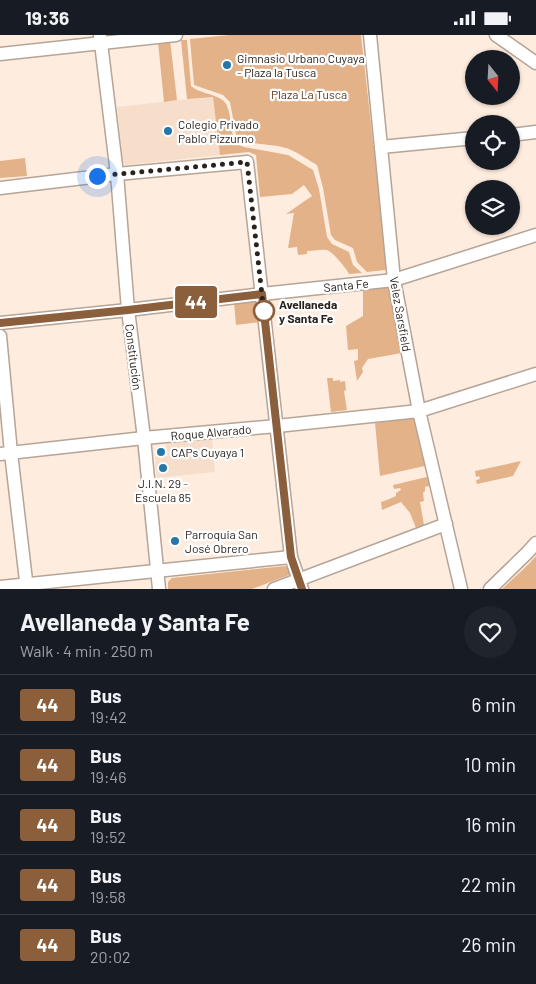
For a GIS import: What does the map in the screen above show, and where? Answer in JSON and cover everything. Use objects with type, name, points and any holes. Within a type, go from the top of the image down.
[{"type":"street","points":[[0,54],[100,39],[176,35]]},
{"type":"street","name":"Velez Sarsfield","points":[[370,35],[394,281],[419,411],[461,589]]},
{"type":"street","points":[[496,35],[536,63]]},
{"type":"street","name":"Constitución","points":[[100,39],[117,173],[128,310],[144,438],[159,589]]},
{"type":"street","points":[[520,134],[536,132]]},
{"type":"street","points":[[381,147],[465,139]]},
{"type":"street","points":[[0,188],[117,173],[247,162],[291,557],[301,584]]},
{"type":"street","name":"Santa Fe","points":[[0,323],[394,281],[536,235]]},
{"type":"street","points":[[0,336],[6,454],[27,587]]},
{"type":"street","name":"Roque Alvarado","points":[[6,454],[144,438],[277,427],[419,411],[536,374]]},
{"type":"street","points":[[274,589],[301,584],[446,524]]},
{"type":"street","points":[[490,589],[536,543]]},
{"type":"street","points":[[0,587],[27,587],[158,570],[291,557]]},
{"type":"shaded area","name":"Colegio Privado Pablo Pizzurno","points":[[213,96],[220,155],[126,165],[123,162],[117,107]]},
{"type":"shaded area","points":[[212,439],[215,472],[157,478],[155,457],[168,456],[166,444]]},
{"type":"green space","name":"Plaza La Tusca","points":[[229,35],[361,35],[387,267],[385,270],[367,272],[357,262],[353,248],[335,240],[331,235],[317,165],[289,149],[237,140],[230,102],[223,95],[194,85],[190,39]]},
{"type":"green space","points":[[170,40],[177,100],[164,102],[158,42]]},
{"type":"green space","points":[[181,40],[187,40],[191,86],[225,102],[236,144],[288,155],[313,170],[319,189],[327,237],[332,244],[349,252],[353,265],[362,273],[349,274],[340,261],[327,250],[307,251],[307,254],[298,255],[297,247],[288,248],[294,213],[286,214],[312,196],[304,185],[292,194],[260,197],[256,155],[249,152],[220,155],[213,97],[187,99]]},
{"type":"green space","points":[[25,158],[27,176],[0,178],[0,161]]},
{"type":"green space","points":[[388,286],[392,290],[402,353],[368,359],[357,381],[354,361],[358,360],[358,349],[348,350],[346,326],[363,316],[363,289]]},
{"type":"green space","points":[[253,301],[256,303],[259,322],[236,325],[234,302]]},
{"type":"green space","points":[[327,378],[333,378],[333,381],[345,381],[346,390],[344,391],[347,410],[331,412]]},
{"type":"green space","points":[[414,417],[419,420],[429,465],[380,476],[375,423]]},
{"type":"green space","points":[[521,461],[513,476],[477,484],[476,480],[480,479],[479,476],[476,477],[475,471]]},
{"type":"green space","points":[[431,476],[432,485],[425,487],[423,493],[424,501],[420,502],[424,525],[416,528],[410,513],[401,502],[382,510],[381,502],[396,496],[396,493],[401,490],[400,488],[394,489],[393,485]]},
{"type":"green space","points":[[536,556],[536,589],[502,589],[524,569]]},
{"type":"green space","points":[[285,566],[290,571],[289,575],[252,589],[168,589],[168,582],[172,578]]},
{"type":"bus line","name":"44","points":[[0,323],[262,294],[291,557],[302,589]]},
{"type":"place","name":"Gimnasio Urbano Cuyaya - Plaza la Tusca","points":[[227,65]]},
{"type":"place","name":"Colegio Privado Pablo Pizzurno","points":[[168,131]]},
{"type":"place","name":"Avellaneda y Santa Fe","points":[[264,311]]},
{"type":"place","name":"CAPs Cuyaya 1","points":[[161,452]]},
{"type":"place","name":"J.I.N. 29 - Escuela 85","points":[[163,468]]},
{"type":"place","name":"Parroquia San José Obrero","points":[[175,541]]},
{"type":"route","points":[[97,176],[247,162],[264,313],[264,311]]}]
